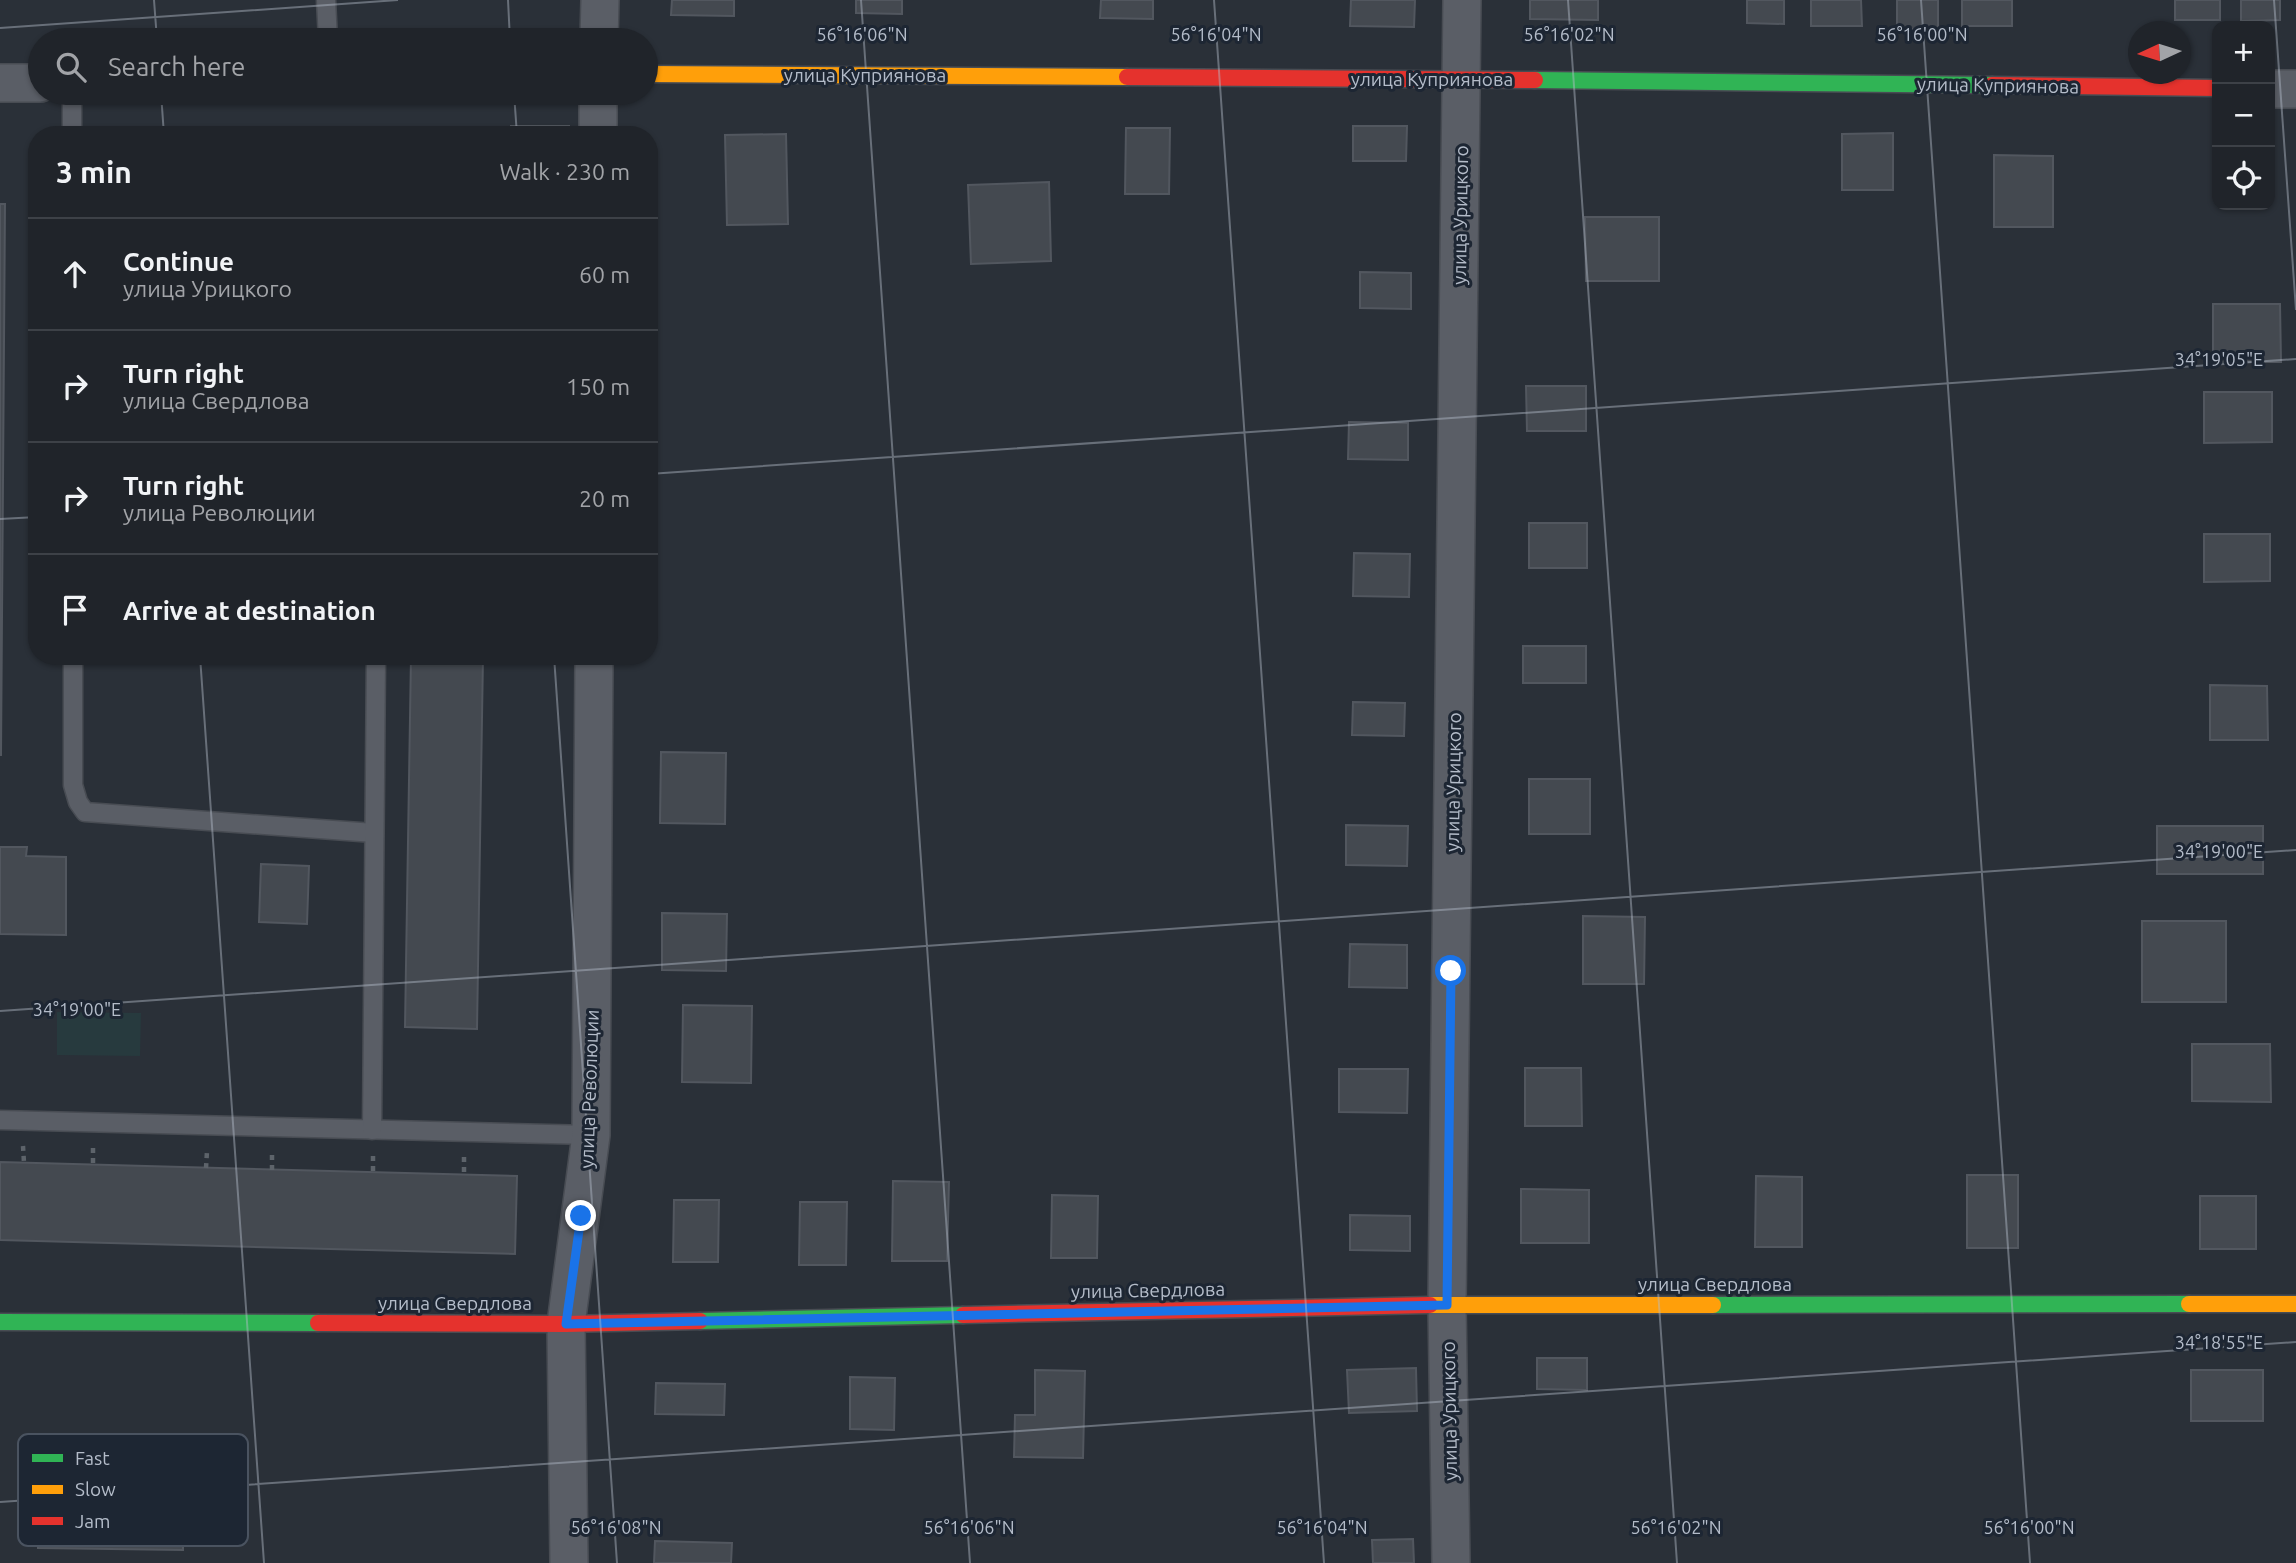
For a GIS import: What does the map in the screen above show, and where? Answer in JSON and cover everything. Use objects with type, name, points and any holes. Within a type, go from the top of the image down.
[{"type":"street","points":[[599,28],[600,0]]},
{"type":"street","name":"улица Урицкого","points":[[1451,1563],[1447,1305],[1462,0]]},
{"type":"street","name":"улица Куприянова","points":[[658,74],[1461,79],[2212,88]]},
{"type":"street","points":[[0,83],[28,83]]},
{"type":"street","points":[[2275,89],[2296,89]]},
{"type":"street","points":[[598,105],[598,126]]},
{"type":"street","name":"улица Революции","points":[[569,1563],[566,1324],[592,1135],[594,665]]},
{"type":"street","name":"улица Свердлова","points":[[0,1322],[566,1324],[1447,1305],[2296,1304]]},
{"type":"lane","points":[[326,0],[327,28]]},
{"type":"lane","points":[[72,105],[72,126]]},
{"type":"lane","points":[[73,665],[73,785],[78,802],[85,812],[374,833]]},
{"type":"lane","points":[[372,1130],[376,665]]},
{"type":"lane","points":[[0,1120],[592,1135]]},
{"type":"green space","points":[[57,1012],[141,1013],[140,1056],[57,1055]]},
{"type":"building","points":[[672,0],[734,0],[734,16],[671,15]]},
{"type":"building","points":[[856,0],[902,0],[902,14],[856,13]]},
{"type":"building","points":[[1101,0],[1153,0],[1153,19],[1100,18]]},
{"type":"building","points":[[1351,0],[1415,0],[1414,27],[1350,26]]},
{"type":"building","points":[[1530,0],[1598,0],[1598,20],[1530,19]]},
{"type":"building","points":[[1747,0],[1784,0],[1784,24],[1747,23]]},
{"type":"building","points":[[1811,0],[1861,0],[1862,26],[1811,26]]},
{"type":"building","points":[[1897,0],[1938,0],[1938,29],[1897,29]]},
{"type":"building","points":[[1962,0],[2012,0],[2012,26],[1962,26]]},
{"type":"building","points":[[2175,0],[2220,0],[2220,20],[2175,20]]},
{"type":"building","points":[[2241,0],[2280,0],[2280,20],[2241,21]]},
{"type":"building","points":[[1353,126],[1407,126],[1406,161],[1353,161]]},
{"type":"building","points":[[1126,128],[1170,128],[1169,194],[1125,194]]},
{"type":"building","points":[[1893,133],[1893,190],[1842,190],[1842,134]]},
{"type":"building","points":[[786,134],[788,224],[727,225],[725,135]]},
{"type":"building","points":[[1994,155],[2053,156],[2053,227],[1994,227]]},
{"type":"building","points":[[1049,182],[1051,261],[971,264],[968,185]]},
{"type":"building","points":[[0,204],[5,204],[1,755],[0,755]]},
{"type":"building","points":[[1585,217],[1659,217],[1659,281],[1586,281]]},
{"type":"building","points":[[1360,272],[1411,273],[1411,309],[1360,308]]},
{"type":"building","points":[[2213,304],[2280,304],[2281,362],[2213,362]]},
{"type":"building","points":[[1526,386],[1586,386],[1586,431],[1527,431]]},
{"type":"building","points":[[2204,392],[2272,392],[2272,442],[2204,443]]},
{"type":"building","points":[[1349,422],[1408,423],[1408,460],[1348,459]]},
{"type":"building","points":[[1529,523],[1587,523],[1587,568],[1529,568]]},
{"type":"building","points":[[2204,534],[2270,534],[2270,581],[2204,582]]},
{"type":"building","points":[[1354,553],[1410,554],[1409,597],[1353,596]]},
{"type":"building","points":[[1523,646],[1586,646],[1586,683],[1523,683]]},
{"type":"building","points":[[411,665],[483,665],[477,1029],[405,1027]]},
{"type":"building","points":[[2210,685],[2267,686],[2268,740],[2210,740]]},
{"type":"building","points":[[1353,702],[1405,703],[1404,736],[1352,735]]},
{"type":"building","points":[[661,752],[726,753],[725,824],[660,823]]},
{"type":"building","points":[[1529,779],[1590,779],[1590,834],[1529,834]]},
{"type":"building","points":[[1346,825],[1408,826],[1407,866],[1346,865]]},
{"type":"building","points":[[2157,826],[2263,826],[2263,874],[2157,874]]},
{"type":"building","points":[[0,847],[27,847],[26,856],[66,857],[66,935],[0,934]]},
{"type":"building","points":[[261,864],[309,866],[307,924],[259,922]]},
{"type":"building","points":[[662,913],[727,914],[726,971],[662,970]]},
{"type":"building","points":[[1583,916],[1645,917],[1644,984],[1583,984]]},
{"type":"building","points":[[2142,921],[2226,921],[2226,1002],[2142,1002]]},
{"type":"building","points":[[1350,944],[1407,945],[1407,988],[1349,987]]},
{"type":"building","points":[[683,1005],[752,1006],[751,1083],[682,1082]]},
{"type":"building","points":[[2192,1044],[2270,1044],[2271,1102],[2192,1101]]},
{"type":"building","points":[[1525,1068],[1581,1068],[1582,1126],[1525,1126]]},
{"type":"building","points":[[1339,1069],[1408,1069],[1407,1113],[1339,1112]]},
{"type":"building","points":[[0,1162],[517,1176],[515,1254],[0,1240]]},
{"type":"building","points":[[1967,1175],[2018,1175],[2018,1248],[1967,1248]]},
{"type":"building","points":[[1756,1176],[1802,1177],[1802,1247],[1755,1247]]},
{"type":"building","points":[[893,1181],[949,1182],[947,1261],[892,1261]]},
{"type":"building","points":[[1521,1189],[1589,1190],[1589,1243],[1521,1243]]},
{"type":"building","points":[[1052,1195],[1098,1196],[1097,1258],[1051,1258]]},
{"type":"building","points":[[2200,1196],[2256,1196],[2256,1249],[2200,1249]]},
{"type":"building","points":[[674,1200],[719,1200],[718,1262],[673,1262]]},
{"type":"building","points":[[800,1202],[847,1202],[846,1265],[799,1265]]},
{"type":"building","points":[[1350,1215],[1410,1216],[1410,1251],[1350,1250]]},
{"type":"building","points":[[1537,1358],[1587,1358],[1587,1390],[1537,1389]]},
{"type":"building","points":[[1416,1368],[1417,1411],[1349,1413],[1347,1370]]},
{"type":"building","points":[[1035,1370],[1085,1371],[1083,1458],[1014,1457],[1015,1415],[1035,1415]]},
{"type":"building","points":[[2191,1370],[2263,1370],[2263,1421],[2191,1421]]},
{"type":"building","points":[[850,1377],[895,1378],[894,1430],[850,1429]]},
{"type":"building","points":[[656,1383],[725,1384],[724,1415],[655,1414]]},
{"type":"building","points":[[1413,1539],[1414,1563],[1373,1563],[1372,1540]]},
{"type":"building","points":[[655,1541],[732,1543],[731,1563],[654,1563]]},
{"type":"building","points":[[38,1546],[183,1546],[183,1550]]},
{"type":"traffic: fast","points":[[1535,80],[1992,85]]},
{"type":"traffic: fast","points":[[1713,1305],[2189,1304]]},
{"type":"traffic: fast","points":[[700,1321],[963,1315]]},
{"type":"traffic: fast","points":[[0,1322],[318,1323]]},
{"type":"traffic: slow","points":[[658,74],[1127,77]]},
{"type":"traffic: slow","points":[[2189,1304],[2296,1304]]},
{"type":"traffic: slow","points":[[1430,1305],[1713,1305]]},
{"type":"traffic: jam","points":[[1127,77],[1535,80]]},
{"type":"traffic: jam","points":[[1992,85],[2212,88]]},
{"type":"traffic: jam","points":[[963,1315],[1430,1305]]},
{"type":"traffic: jam","points":[[318,1323],[566,1324],[700,1321]]},
{"type":"route","points":[[581,1216],[566,1324],[1447,1305],[1451,971]]}]
